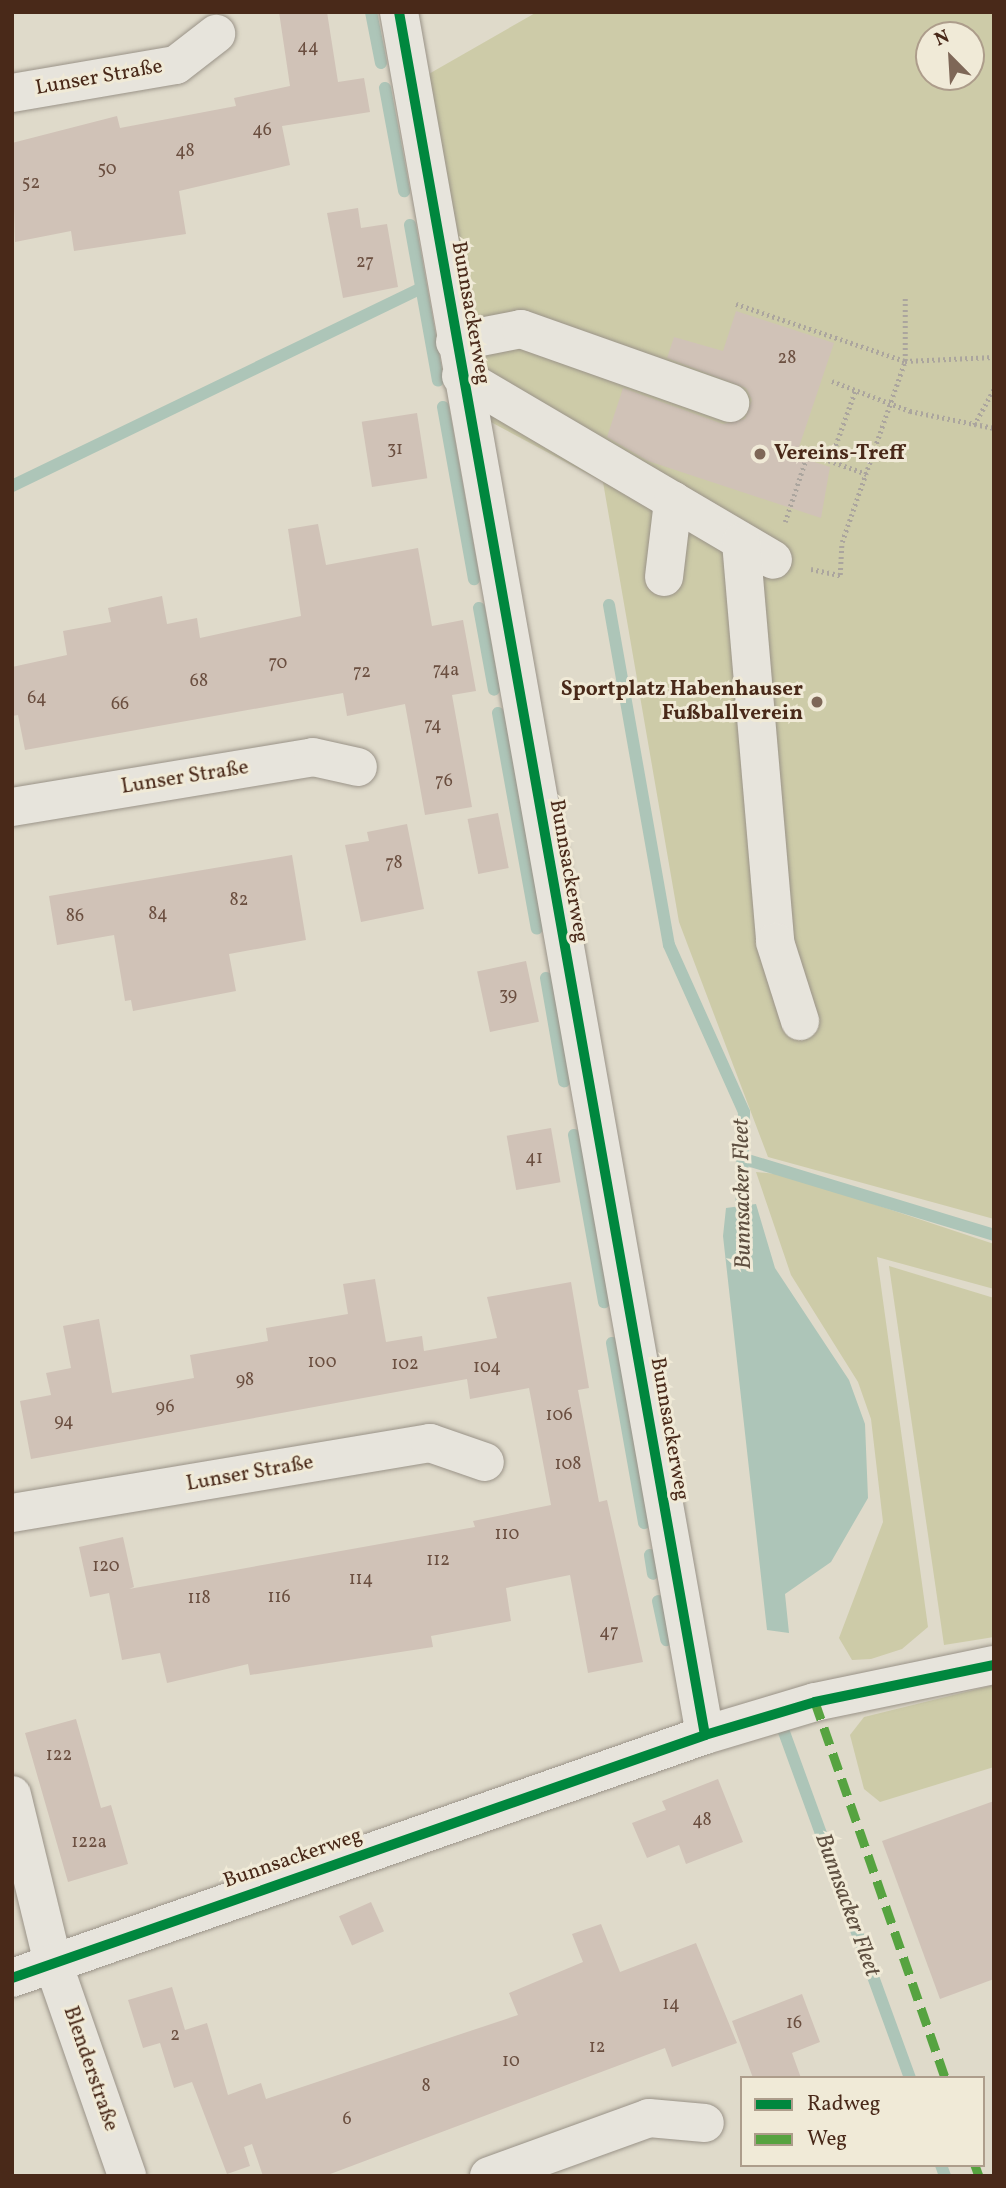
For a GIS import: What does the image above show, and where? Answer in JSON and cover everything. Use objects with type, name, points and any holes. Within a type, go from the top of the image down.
[{"type":"street","name":"Bunnsackerweg","points":[[399,12],[458,359],[705,1735]]},
{"type":"street","name":"Lunser Straße","points":[[12,93],[176,65],[216,34]]},
{"type":"street","points":[[458,359],[521,329],[730,403]]},
{"type":"street","points":[[458,359],[673,501],[773,561]]},
{"type":"street","points":[[664,576],[673,501]]},
{"type":"street","points":[[741,542],[775,942],[800,1021]]},
{"type":"street","name":"Lunser Straße","points":[[12,807],[313,757],[358,767]]},
{"type":"street","name":"Lunser Straße","points":[[12,1513],[430,1443],[485,1462]]},
{"type":"street","name":"Bunnsackerweg","points":[[12,1978],[705,1735],[815,1702],[994,1665]]},
{"type":"street","points":[[12,1795],[53,1963]]},
{"type":"street","name":"Blenderstraße","points":[[53,1963],[127,2176]]},
{"type":"street","points":[[489,2176],[649,2118],[705,2123]]},
{"type":"path","points":[[867,474],[808,453],[773,561],[840,575],[842,542],[867,474],[905,361],[905,295]]},
{"type":"path","points":[[736,304],[799,329],[905,361],[994,357]]},
{"type":"path","points":[[832,382],[891,403],[994,428]]},
{"type":"path","points":[[974,425],[994,389]]},
{"type":"path","points":[[830,461],[855,391]]},
{"type":"shaded area","name":"Sportplatz Habenhauser Fußballverein","points":[[537,12],[994,12],[994,1219],[768,1157],[679,922],[603,482],[489,421],[427,75]]},
{"type":"shaded area","points":[[756,1172],[786,1175],[994,1244],[994,1289],[877,1257],[928,1627],[902,1649],[871,1659],[852,1660],[839,1638],[883,1522],[871,1419],[858,1382],[791,1275]]},
{"type":"shaded area","points":[[756,1204],[775,1268],[849,1380],[865,1424],[868,1498],[831,1562],[785,1594],[789,1633],[767,1630],[723,1236],[726,1208]]},
{"type":"shaded area","points":[[889,1266],[994,1298],[994,1637],[944,1645]]},
{"type":"shaded area","points":[[994,1685],[994,1767],[880,1802],[864,1789],[850,1735],[864,1717]]},
{"type":"building","points":[[279,12],[327,12],[338,82],[364,78],[370,112],[282,126],[290,165],[179,191],[186,234],[74,251],[71,231],[15,242],[12,143],[117,116],[120,128],[236,106],[234,98],[290,86]]},
{"type":"building","points":[[358,208],[361,228],[387,224],[398,287],[343,298],[327,213]]},
{"type":"building","points":[[736,311],[834,343],[796,456],[830,467],[821,518],[648,461],[607,437],[623,388],[723,424],[745,419],[752,400],[746,388],[667,358],[674,337],[723,351]]},
{"type":"building","points":[[417,413],[427,478],[372,487],[362,422]]},
{"type":"building","points":[[318,524],[326,565],[418,548],[432,626],[463,620],[476,691],[452,695],[472,807],[425,815],[405,704],[347,716],[343,693],[25,750],[18,715],[12,716],[12,667],[67,655],[63,631],[111,622],[108,608],[162,596],[167,624],[197,618],[200,638],[301,616],[288,529]]},
{"type":"building","points":[[498,813],[509,868],[478,874],[468,819]]},
{"type":"building","points":[[407,824],[424,909],[361,922],[345,845],[369,841],[367,832]]},
{"type":"building","points":[[292,855],[306,940],[229,954],[236,991],[133,1011],[131,1000],[125,1001],[114,935],[57,945],[49,896]]},
{"type":"building","points":[[526,961],[539,1022],[490,1032],[477,971]]},
{"type":"building","points":[[551,1128],[561,1182],[516,1190],[507,1136]]},
{"type":"building","points":[[375,1279],[386,1342],[422,1336],[424,1351],[497,1338],[487,1297],[571,1282],[589,1388],[578,1390],[599,1502],[607,1500],[643,1662],[588,1673],[570,1575],[506,1588],[511,1621],[431,1636],[433,1647],[250,1675],[248,1664],[167,1683],[160,1653],[122,1660],[109,1593],[90,1597],[79,1547],[123,1537],[134,1587],[129,1589],[475,1527],[473,1521],[551,1505],[529,1388],[470,1399],[467,1379],[31,1459],[20,1401],[51,1395],[46,1373],[71,1368],[63,1326],[99,1319],[112,1393],[194,1378],[190,1355],[268,1341],[266,1328],[348,1314],[343,1284]]},
{"type":"building","points":[[76,1719],[101,1808],[111,1805],[128,1864],[68,1882],[25,1733]]},
{"type":"building","points":[[718,1779],[743,1842],[686,1864],[679,1845],[647,1858],[632,1823],[666,1810],[662,1801]]},
{"type":"building","points":[[994,1801],[994,1979],[940,1999],[882,1841]]},
{"type":"building","points":[[371,1902],[384,1931],[352,1945],[339,1916]]},
{"type":"building","points":[[601,1924],[620,1972],[696,1943],[737,2043],[672,2067],[665,2048],[325,2176],[263,2176],[252,2144],[244,2147],[250,2166],[227,2174],[192,2082],[174,2088],[160,2043],[143,2048],[128,2000],[172,1987],[185,2030],[207,2023],[228,2095],[261,2083],[266,2099],[518,2015],[509,1993],[583,1962],[572,1934]]},
{"type":"building","points":[[802,1994],[820,2042],[792,2053],[800,2076],[752,2076],[732,2021]]},
{"type":"waterway","points":[[371,12],[381,63]]},
{"type":"waterway","points":[[385,88],[404,191]]},
{"type":"waterway","points":[[410,225],[438,381]]},
{"type":"waterway","points":[[12,486],[421,288]]},
{"type":"waterway","points":[[443,407],[474,579]]},
{"type":"waterway","name":"Bunnsacker Fleet","points":[[609,605],[669,945],[744,1112],[741,1220]]},
{"type":"waterway","points":[[479,608],[494,690]]},
{"type":"waterway","points":[[498,713],[537,929]]},
{"type":"waterway","points":[[546,978],[564,1081]]},
{"type":"waterway","points":[[574,1135],[604,1302]]},
{"type":"waterway","points":[[741,1158],[994,1235]]},
{"type":"waterway","points":[[612,1343],[644,1523]]},
{"type":"waterway","points":[[650,1555],[653,1574]]},
{"type":"waterway","points":[[658,1601],[666,1640]]},
{"type":"waterway","name":"Bunnsacker Fleet","points":[[784,1732],[909,2076]]},
{"type":"waterway","name":"Bunnsacker Fleet","points":[[942,2167],[945,2176]]},
{"type":"marked path","points":[[815,1702],[944,2076]]},
{"type":"marked path","points":[[976,2167],[979,2176]]},
{"type":"cycle path","points":[[399,12],[705,1735]]},
{"type":"cycle path","points":[[12,1978],[705,1735],[815,1702],[994,1665]]},
{"type":"place","name":"Vereins-Treff","points":[[760,454]]},
{"type":"place","name":"Sportplatz Habenhauser Fußballverein","points":[[817,702]]}]
